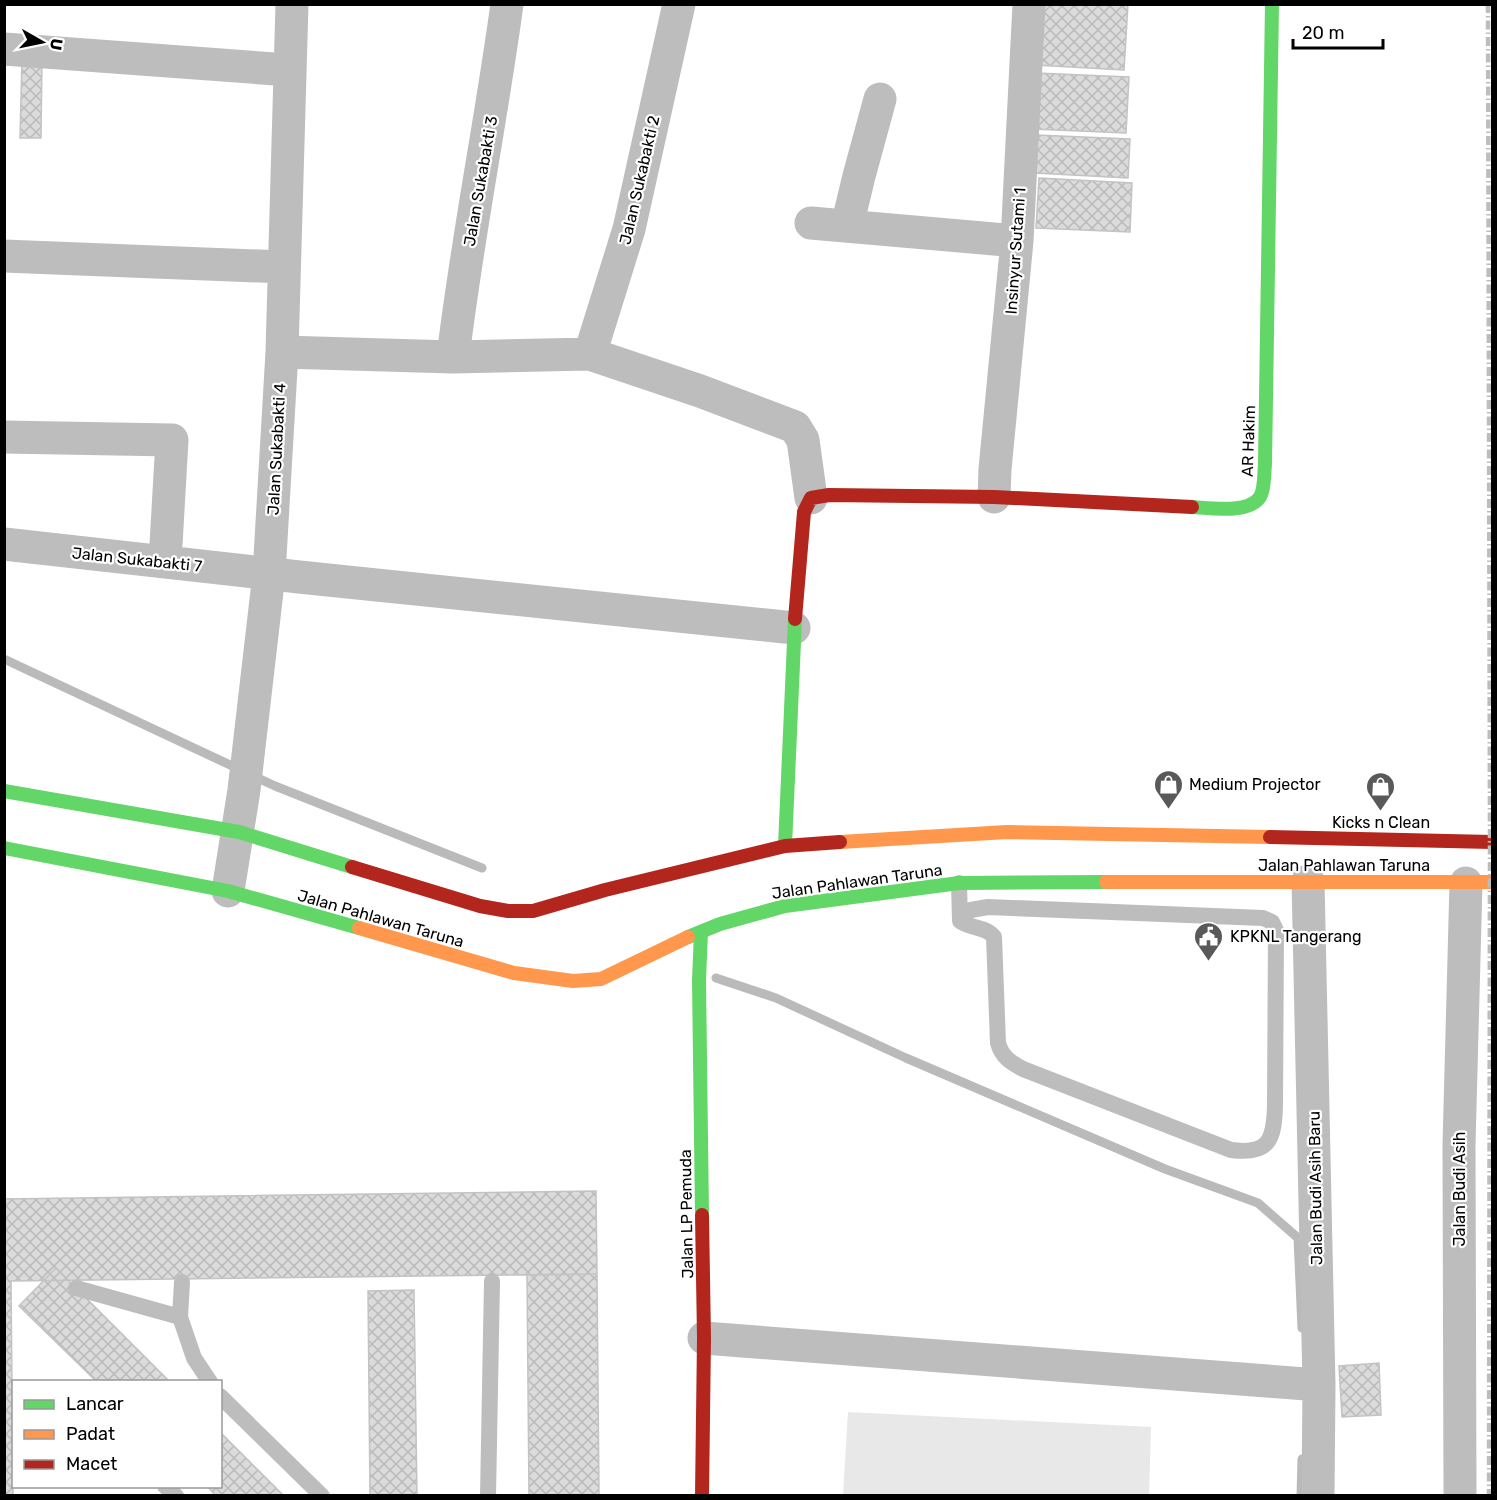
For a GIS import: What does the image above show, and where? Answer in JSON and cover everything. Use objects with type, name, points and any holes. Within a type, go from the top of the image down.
[{"type":"main road","name":"AR Hakim","points":[[811,498],[829,495],[994,497],[1226,509],[1252,505],[1261,495],[1265,464],[1272,4]]},
{"type":"main road","points":[[784,846],[794,628],[804,512],[811,498]]},
{"type":"main road","name":"Jalan Pahlawan Taruna","points":[[4,791],[239,832],[480,906],[508,911],[534,911],[605,890],[784,846],[1007,832],[1492,842]]},
{"type":"main road","name":"Jalan Pahlawan Taruna","points":[[4,848],[228,891],[514,973],[586,981],[601,979],[619,972],[680,941],[720,924],[785,906],[959,883],[1479,882]]},
{"type":"main road","name":"Jalan LP Pemuda","points":[[701,932],[699,980],[704,1338],[702,1496]]},
{"type":"street","name":"Jalan Sukabakti 4","points":[[228,891],[239,832],[269,574],[282,352],[292,4]]},
{"type":"street","name":"Jalan Sukabakti 3","points":[[453,357],[462,284],[496,85],[507,4]]},
{"type":"street","name":"Jalan Sukabakti 2","points":[[590,354],[629,229],[679,4]]},
{"type":"street","name":"Insinyur Sutami 1","points":[[994,497],[1017,241],[1029,4]]},
{"type":"street","points":[[4,49],[289,70]]},
{"type":"street","points":[[847,226],[880,99]]},
{"type":"street","points":[[810,223],[1017,241]]},
{"type":"street","points":[[4,256],[284,267]]},
{"type":"street","points":[[282,352],[453,357],[590,354],[700,391],[795,427],[803,440],[811,498]]},
{"type":"street","points":[[4,437],[172,440],[165,562]]},
{"type":"street","name":"Jalan Sukabakti 7","points":[[4,544],[269,574],[794,628]]},
{"type":"street","name":"Jalan Budi Asih Baru","points":[[1308,881],[1305,1384],[1318,1496]]},
{"type":"street","name":"Jalan Budi Asih","points":[[1460,1496],[1459,1145],[1479,882]]},
{"type":"street","points":[[704,1338],[1305,1384]]},
{"type":"lane","points":[[959,883],[960,921],[964,925],[987,931],[994,937],[998,1043],[1000,1052],[1008,1061],[1023,1069],[1231,1150],[1245,1152],[1259,1150],[1269,1142],[1274,1126],[1275,1106],[1276,930],[1272,922],[1263,918],[988,907],[971,909],[960,918]]},
{"type":"lane","points":[[488,1496],[492,1281]]},
{"type":"lane","points":[[182,1282],[180,1317],[194,1358],[209,1380]]},
{"type":"lane","points":[[76,1288],[180,1317]]},
{"type":"lane","points":[[222,1398],[322,1496]]},
{"type":"shaded area","points":[[848,1412],[1151,1427],[1149,1495],[843,1495]]},
{"type":"building","points":[[1038,4],[1128,4],[1124,70],[1035,65]]},
{"type":"building","points":[[22,58],[42,58],[41,138],[20,138]]},
{"type":"building","points":[[1036,73],[1129,77],[1126,133],[1033,129]]},
{"type":"building","points":[[1036,135],[1130,139],[1128,178],[1035,173]]},
{"type":"building","points":[[1039,178],[1132,183],[1130,232],[1036,228]]},
{"type":"building","points":[[596,1191],[597,1274],[11,1281],[13,1496],[4,1496],[4,1199]]},
{"type":"building","points":[[56,1268],[168,1380],[95,1380],[19,1306]]},
{"type":"building","points":[[597,1274],[599,1496],[529,1496],[527,1275]]},
{"type":"building","points":[[414,1290],[417,1496],[370,1496],[368,1291]]},
{"type":"building","points":[[1379,1363],[1381,1415],[1342,1417],[1339,1366]]},
{"type":"building","points":[[222,1434],[284,1496],[216,1496],[209,1488],[222,1488]]},
{"type":"waterway","points":[[4,659],[275,786],[482,868]]},
{"type":"waterway","points":[[716,978],[776,998],[906,1058],[1165,1169],[1258,1203],[1298,1238],[1302,1328]]},
{"type":"waterway","points":[[1301,1496],[1302,1459]]},
{"type":"railway","points":[[1488,4],[1489,1496]]},
{"type":"traffic: fast","points":[[1192,507],[1229,509],[1247,506],[1260,497],[1264,485],[1272,4]]},
{"type":"traffic: fast","points":[[785,846],[795,619]]},
{"type":"traffic: fast","points":[[4,791],[239,832],[352,867]]},
{"type":"traffic: fast","points":[[4,848],[228,891],[359,928]]},
{"type":"traffic: fast","points":[[688,937],[720,924],[785,906],[959,883],[1106,882]]},
{"type":"traffic: fast","points":[[701,932],[699,980],[702,1215]]},
{"type":"traffic: slow","points":[[840,842],[1007,832],[1270,837]]},
{"type":"traffic: slow","points":[[1106,882],[1492,882]]},
{"type":"traffic: slow","points":[[359,928],[514,973],[573,981],[601,979],[688,937]]},
{"type":"traffic: jam","points":[[795,619],[804,512],[811,498],[829,495],[994,497],[1192,507]]},
{"type":"traffic: jam","points":[[1270,837],[1492,842]]},
{"type":"traffic: jam","points":[[352,867],[480,906],[508,911],[533,911],[605,890],[785,846],[840,842]]},
{"type":"traffic: jam","points":[[702,1215],[704,1338],[702,1496]]},
{"type":"place","name":"Medium Projector","points":[[1168,810]]},
{"type":"place","name":"Kicks n Clean","points":[[1381,812]]},
{"type":"place","name":"KPKNL Tangerang","points":[[1209,962]]}]
